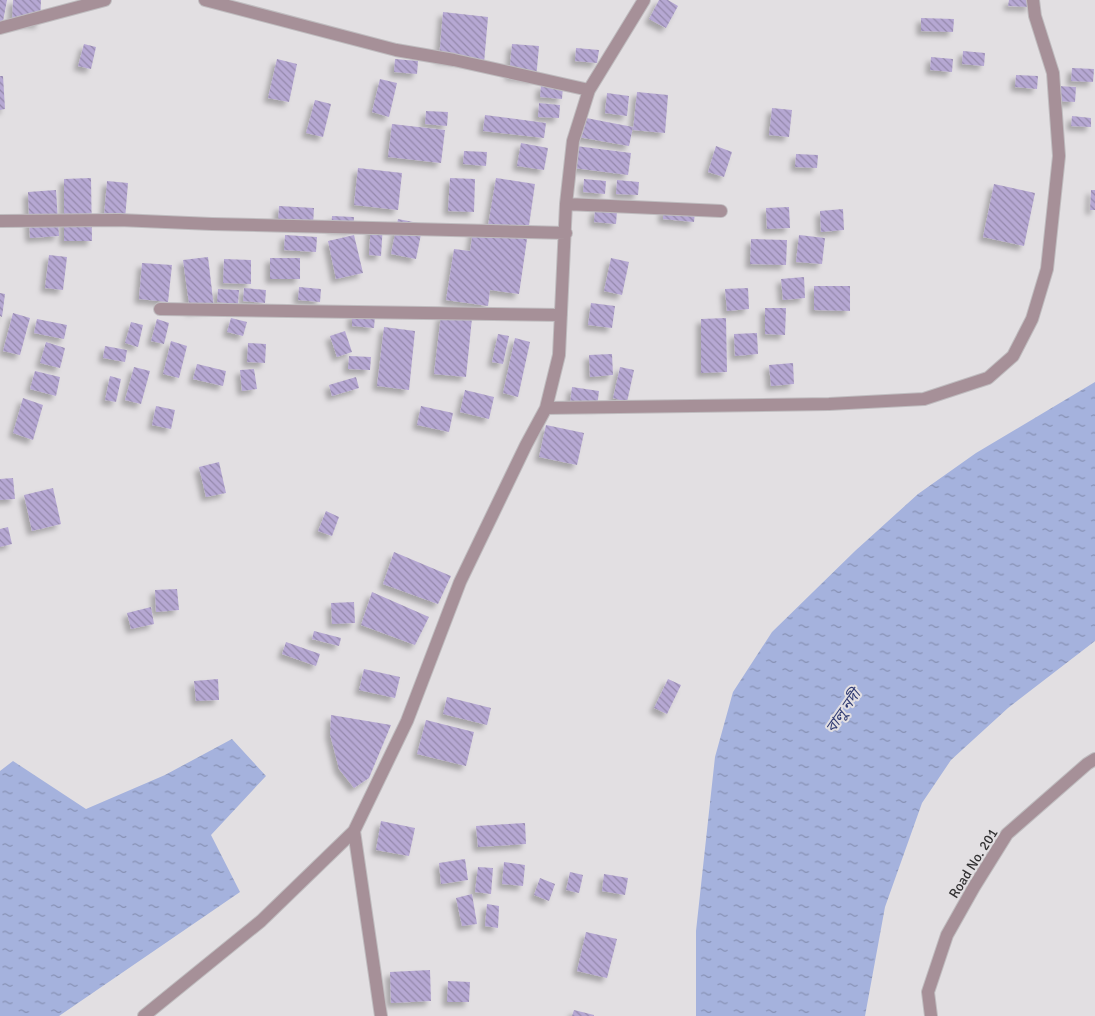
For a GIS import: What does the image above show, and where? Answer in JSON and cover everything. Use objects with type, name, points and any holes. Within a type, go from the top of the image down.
[{"type":"street","points":[[0,28],[106,0]]},
{"type":"street","points":[[205,0],[396,50],[454,60],[588,90]]},
{"type":"street","points":[[144,1016],[261,921],[354,831],[407,721],[460,582],[526,445],[546,408],[559,354],[566,204],[573,141],[588,90],[644,0]]},
{"type":"street","points":[[546,408],[829,404],[924,399],[988,378],[1013,356],[1032,319],[1047,269],[1059,156],[1053,73],[1032,0]]},
{"type":"street","points":[[566,204],[721,211]]},
{"type":"street","points":[[0,221],[119,220],[566,233]]},
{"type":"street","points":[[160,309],[561,315]]},
{"type":"street","name":"Road No. 201","points":[[931,1016],[928,992],[947,935],[974,886],[1007,834],[1087,764],[1095,760]]},
{"type":"street","points":[[354,831],[381,1016]]},
{"type":"water","name":"বালু নদী","points":[[1095,382],[1095,641],[1008,708],[951,760],[922,803],[885,907],[865,1016],[696,1016],[696,931],[715,757],[733,692],[772,632],[855,551],[918,494],[976,453]]},
{"type":"water","points":[[232,739],[266,776],[211,835],[240,892],[59,1016],[0,1016],[0,771],[13,761],[86,809],[165,775]]},
{"type":"building","points":[[0,0],[7,0],[1,32],[0,32]]},
{"type":"building","points":[[13,0],[41,0],[40,24],[12,22]]},
{"type":"building","points":[[659,0],[668,0],[678,6],[666,28],[649,19]]},
{"type":"building","points":[[1009,0],[1031,0],[1030,7],[1008,6]]},
{"type":"building","points":[[443,12],[488,17],[484,63],[439,59]]},
{"type":"building","points":[[921,18],[954,19],[953,32],[921,31]]},
{"type":"building","points":[[84,44],[96,47],[91,69],[78,66]]},
{"type":"building","points":[[512,44],[539,46],[536,79],[509,76]]},
{"type":"building","points":[[576,48],[599,50],[597,63],[575,61]]},
{"type":"building","points":[[963,51],[985,53],[984,66],[962,64]]},
{"type":"building","points":[[931,57],[953,59],[952,72],[930,70]]},
{"type":"building","points":[[277,59],[297,64],[289,102],[268,98]]},
{"type":"building","points":[[395,59],[418,61],[417,74],[394,72]]},
{"type":"building","points":[[1072,68],[1094,69],[1093,82],[1071,81]]},
{"type":"building","points":[[1016,75],[1038,76],[1037,89],[1015,87]]},
{"type":"building","points":[[0,76],[3,76],[5,109],[0,110]]},
{"type":"building","points":[[380,79],[397,83],[389,117],[372,112]]},
{"type":"building","points":[[541,85],[563,86],[562,99],[540,97]]},
{"type":"building","points":[[1058,86],[1076,87],[1075,102],[1057,101]]},
{"type":"building","points":[[637,92],[668,95],[665,133],[633,130]]},
{"type":"building","points":[[607,93],[629,96],[627,116],[605,113]]},
{"type":"building","points":[[315,100],[331,104],[323,137],[306,133]]},
{"type":"building","points":[[539,103],[560,105],[559,118],[538,117]]},
{"type":"building","points":[[772,108],[792,110],[789,137],[769,135]]},
{"type":"building","points":[[426,111],[448,112],[447,126],[425,124]]},
{"type":"building","points":[[485,115],[546,123],[544,138],[483,131]]},
{"type":"building","points":[[1072,116],[1091,118],[1091,127],[1071,126]]},
{"type":"building","points":[[581,117],[633,127],[629,146],[578,137]]},
{"type":"building","points":[[392,124],[445,130],[441,163],[388,157]]},
{"type":"building","points":[[521,143],[548,148],[544,170],[517,166]]},
{"type":"building","points":[[576,146],[631,153],[628,175],[574,168]]},
{"type":"building","points":[[716,146],[732,152],[724,177],[708,172]]},
{"type":"building","points":[[464,151],[487,152],[486,166],[463,164]]},
{"type":"building","points":[[796,154],[818,155],[817,168],[795,167]]},
{"type":"building","points":[[358,168],[402,173],[398,210],[354,205]]},
{"type":"building","points":[[91,178],[92,241],[64,241],[64,179]]},
{"type":"building","points":[[450,178],[475,179],[474,212],[448,211]]},
{"type":"building","points":[[496,178],[535,184],[519,294],[490,290],[488,306],[446,300],[454,249],[470,251],[474,224],[488,226]]},
{"type":"building","points":[[584,179],[606,181],[605,194],[583,192]]},
{"type":"building","points":[[617,180],[639,182],[638,195],[616,194]]},
{"type":"building","points":[[107,181],[128,183],[125,219],[104,217]]},
{"type":"building","points":[[994,184],[1035,193],[1024,246],[983,237]]},
{"type":"building","points":[[56,190],[59,236],[30,238],[28,192]]},
{"type":"building","points":[[1091,190],[1095,190],[1095,210],[1090,210]]},
{"type":"building","points":[[279,206],[314,208],[313,225],[278,223]]},
{"type":"building","points":[[789,207],[790,228],[767,229],[766,208]]},
{"type":"building","points":[[595,209],[617,211],[616,224],[594,222]]},
{"type":"building","points":[[663,209],[695,212],[694,222],[663,219]]},
{"type":"building","points":[[843,209],[844,230],[821,232],[820,211]]},
{"type":"building","points":[[332,216],[354,217],[353,230],[331,229]]},
{"type":"building","points":[[398,219],[423,224],[416,259],[391,254]]},
{"type":"building","points":[[371,223],[383,224],[381,256],[369,255]]},
{"type":"building","points":[[285,235],[317,237],[316,252],[284,250]]},
{"type":"building","points":[[354,235],[363,273],[336,279],[328,241]]},
{"type":"building","points":[[799,235],[825,238],[822,264],[796,262]]},
{"type":"building","points":[[751,239],[787,240],[786,265],[750,264]]},
{"type":"building","points":[[49,255],[67,257],[63,290],[45,288]]},
{"type":"building","points":[[208,257],[214,308],[190,311],[183,260]]},
{"type":"building","points":[[270,258],[300,258],[300,279],[270,279]]},
{"type":"building","points":[[611,258],[629,262],[622,295],[604,291]]},
{"type":"building","points":[[224,259],[251,260],[251,284],[223,283]]},
{"type":"building","points":[[142,263],[172,265],[168,302],[139,299]]},
{"type":"building","points":[[804,277],[805,298],[783,300],[781,279]]},
{"type":"building","points":[[814,286],[850,286],[850,311],[814,310]]},
{"type":"building","points":[[299,287],[321,289],[320,302],[298,300]]},
{"type":"building","points":[[244,288],[266,290],[265,303],[243,301]]},
{"type":"building","points":[[748,288],[749,309],[727,311],[725,289]]},
{"type":"building","points":[[218,289],[239,290],[238,304],[217,302]]},
{"type":"building","points":[[0,293],[5,294],[2,317],[0,316]]},
{"type":"building","points":[[591,303],[615,306],[612,328],[588,325]]},
{"type":"building","points":[[765,308],[786,308],[785,335],[765,334]]},
{"type":"building","points":[[13,313],[30,318],[20,355],[3,351]]},
{"type":"building","points":[[352,314],[375,315],[374,328],[352,326]]},
{"type":"building","points":[[441,315],[472,318],[466,377],[434,374]]},
{"type":"building","points":[[231,318],[247,322],[243,336],[227,332]]},
{"type":"building","points":[[726,318],[727,372],[701,373],[701,319]]},
{"type":"building","points":[[37,319],[67,325],[64,339],[34,333]]},
{"type":"building","points":[[157,319],[169,323],[164,344],[151,341]]},
{"type":"building","points":[[131,322],[143,325],[138,347],[125,343]]},
{"type":"building","points":[[384,327],[415,331],[409,390],[377,386]]},
{"type":"building","points":[[345,331],[352,352],[337,357],[330,336]]},
{"type":"building","points":[[757,333],[758,354],[735,356],[734,334]]},
{"type":"building","points":[[498,334],[509,336],[503,364],[492,362]]},
{"type":"building","points":[[515,338],[530,342],[518,397],[503,393]]},
{"type":"building","points":[[171,341],[187,346],[179,378],[163,374]]},
{"type":"building","points":[[46,342],[65,348],[60,368],[40,363]]},
{"type":"building","points":[[248,343],[266,344],[265,363],[247,362]]},
{"type":"building","points":[[105,346],[127,350],[125,362],[103,358]]},
{"type":"building","points":[[612,354],[613,375],[590,377],[589,355]]},
{"type":"building","points":[[349,356],[371,357],[370,370],[348,369]]},
{"type":"building","points":[[793,363],[794,384],[771,386],[769,365]]},
{"type":"building","points":[[197,364],[226,371],[223,386],[193,379]]},
{"type":"building","points":[[134,367],[150,371],[141,404],[125,400]]},
{"type":"building","points":[[620,367],[634,370],[627,402],[613,398]]},
{"type":"building","points":[[254,369],[257,389],[242,391],[240,370]]},
{"type":"building","points":[[35,371],[60,377],[56,396],[30,389]]},
{"type":"building","points":[[110,376],[121,379],[116,402],[105,400]]},
{"type":"building","points":[[356,377],[359,388],[332,396],[329,385]]},
{"type":"building","points":[[572,387],[599,391],[597,407],[570,403]]},
{"type":"building","points":[[465,390],[494,397],[489,419],[460,412]]},
{"type":"building","points":[[23,398],[43,405],[33,440],[13,433]]},
{"type":"building","points":[[156,406],[175,410],[171,429],[152,425]]},
{"type":"building","points":[[421,406],[453,413],[449,432],[417,425]]},
{"type":"building","points":[[546,425],[584,433],[577,465],[539,457]]},
{"type":"building","points":[[219,462],[226,493],[206,497],[199,467]]},
{"type":"building","points":[[13,478],[15,499],[0,500],[0,479]]},
{"type":"building","points":[[53,488],[61,524],[32,531],[24,495]]},
{"type":"building","points":[[326,511],[339,517],[332,536],[318,531]]},
{"type":"building","points":[[8,527],[12,544],[0,547],[0,529]]},
{"type":"building","points":[[394,552],[451,576],[438,604],[383,584]]},
{"type":"building","points":[[177,589],[179,610],[156,612],[155,590]]},
{"type":"building","points":[[372,592],[429,617],[415,645],[361,625]]},
{"type":"building","points":[[354,602],[355,623],[332,624],[331,603]]},
{"type":"building","points":[[151,607],[154,624],[131,629],[127,613]]},
{"type":"building","points":[[314,631],[341,638],[339,646],[312,639]]},
{"type":"building","points":[[286,642],[320,654],[316,666],[282,654]]},
{"type":"building","points":[[364,669],[400,677],[395,698],[359,690]]},
{"type":"building","points":[[218,679],[219,700],[196,701],[194,681]]},
{"type":"building","points":[[668,679],[681,685],[667,714],[654,708]]},
{"type":"building","points":[[447,697],[491,708],[487,725],[443,714]]},
{"type":"building","points":[[331,715],[391,725],[369,778],[354,788],[339,769],[330,734]]},
{"type":"building","points":[[426,720],[474,732],[466,766],[417,754]]},
{"type":"building","points":[[381,821],[415,828],[409,856],[376,850]]},
{"type":"building","points":[[525,823],[526,844],[478,847],[476,826]]},
{"type":"building","points":[[465,859],[468,880],[441,884],[439,863]]},
{"type":"building","points":[[504,862],[525,865],[523,886],[502,884]]},
{"type":"building","points":[[478,867],[493,868],[491,894],[475,892]]},
{"type":"building","points":[[570,872],[583,875],[579,893],[566,890]]},
{"type":"building","points":[[604,874],[628,878],[625,895],[602,891]]},
{"type":"building","points":[[540,878],[555,884],[549,901],[534,895]]},
{"type":"building","points":[[472,894],[477,924],[462,926],[456,898]]},
{"type":"building","points":[[487,904],[499,906],[498,928],[485,926]]},
{"type":"building","points":[[586,932],[617,939],[607,978],[577,971]]},
{"type":"building","points":[[430,970],[431,1001],[391,1003],[390,972]]},
{"type":"building","points":[[448,981],[470,982],[469,1002],[447,1002]]},
{"type":"building","points":[[574,1010],[594,1015],[594,1016],[572,1016]]}]
